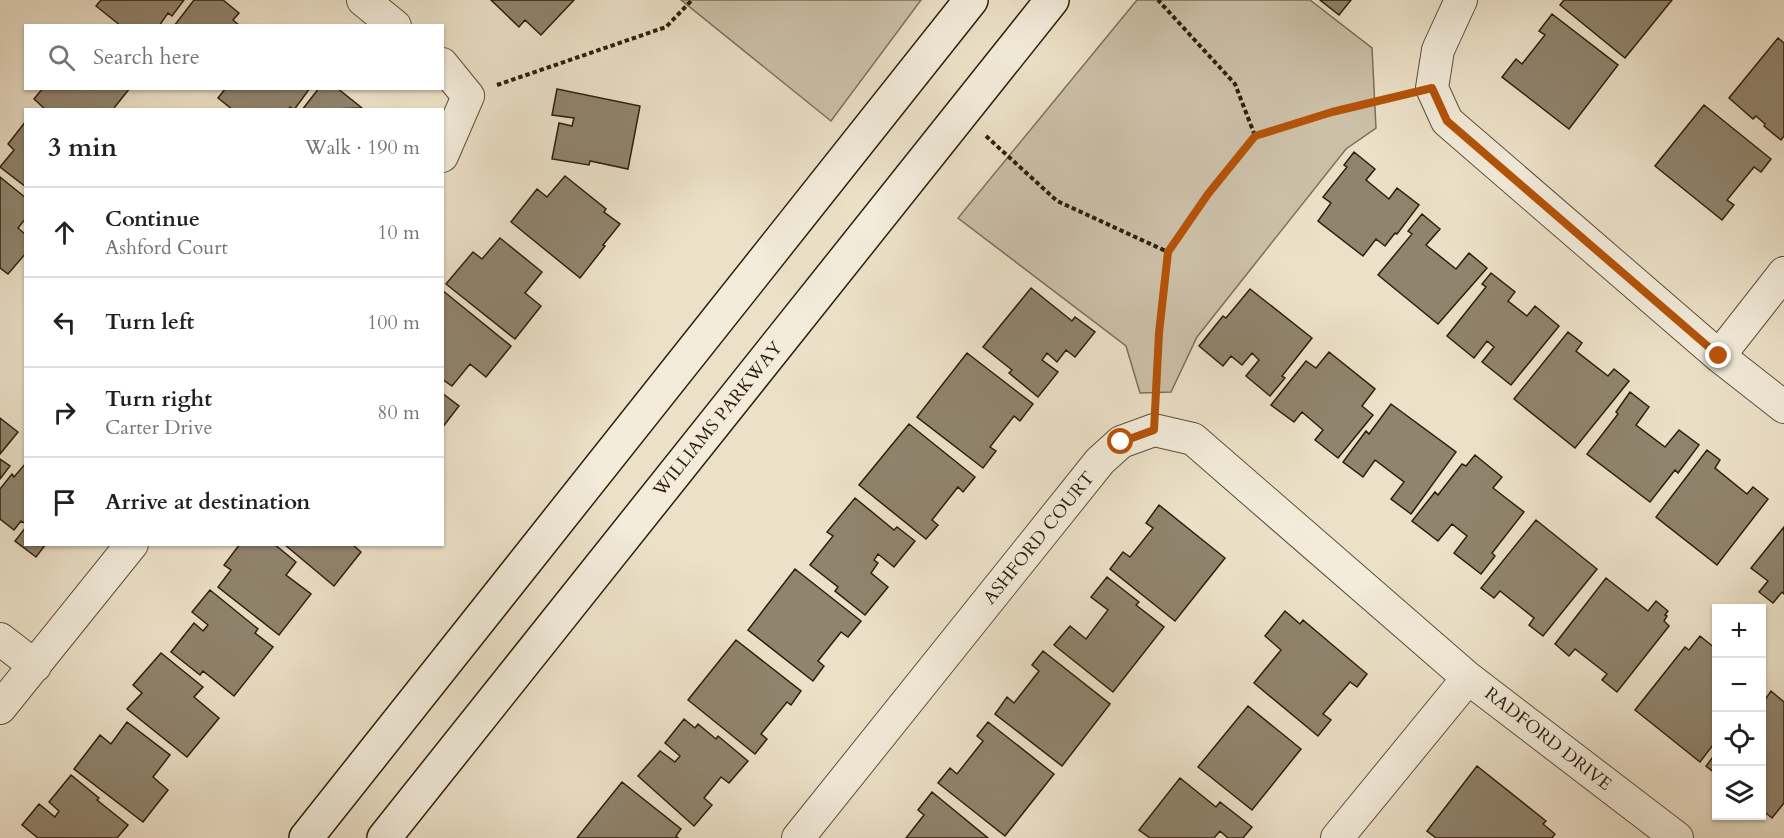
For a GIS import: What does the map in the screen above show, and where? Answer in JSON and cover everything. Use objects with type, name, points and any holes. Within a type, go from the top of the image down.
[{"type":"main road","points":[[306,838],[971,0]]},
{"type":"main road","name":"WILLIAMS PARKWAY","points":[[384,838],[1052,0]]},
{"type":"street","points":[[363,0],[393,24]]},
{"type":"street","points":[[1461,0],[1438,50],[1432,88],[1447,121],[1719,356],[1784,407]]},
{"type":"street","points":[[444,66],[468,96],[444,151]]},
{"type":"street","points":[[1719,356],[1784,273]]},
{"type":"street","points":[[1154,430],[1192,439],[1468,678]]},
{"type":"street","name":"ASHFORD COURT","points":[[798,838],[1100,461],[1121,442],[1154,430]]},
{"type":"street","points":[[0,708],[130,546]]},
{"type":"street","points":[[0,639],[34,666]]},
{"type":"street","name":"RADFORD DRIVE","points":[[1337,838],[1468,678],[1677,838]]},
{"type":"path","points":[[468,96],[666,27],[692,0]]},
{"type":"path","points":[[1158,0],[1235,84],[1255,136]]},
{"type":"path","points":[[1154,430],[1159,333],[1168,252],[1208,194],[1255,136],[1332,112],[1432,88]]},
{"type":"path","points":[[961,114],[1057,201],[1168,252]]},
{"type":"shaded area","points":[[681,0],[921,0],[831,121]]},
{"type":"shaded area","points":[[1137,0],[1310,0],[1372,48],[1376,128],[1346,149],[1197,337],[1171,392],[1140,393],[1126,346],[958,218]]},
{"type":"building","points":[[101,0],[184,0],[172,16],[168,13],[160,24],[118,24],[96,6]]},
{"type":"building","points":[[194,0],[223,0],[239,13],[233,20],[238,24],[176,24]]},
{"type":"building","points":[[491,0],[574,0],[541,35],[525,20],[519,27]]},
{"type":"building","points":[[1320,0],[1351,0],[1339,15]]},
{"type":"building","points":[[1564,0],[1672,0],[1625,58],[1560,5]]},
{"type":"building","points":[[1552,14],[1618,65],[1569,129],[1502,77],[1516,59],[1522,64],[1545,35],[1539,31]]},
{"type":"building","points":[[1778,38],[1784,43],[1784,136],[1781,140],[1756,116],[1753,119],[1729,98]]},
{"type":"building","points":[[557,89],[640,106],[628,169],[590,161],[589,165],[552,159],[559,123],[572,126],[574,118],[552,115]]},
{"type":"building","points":[[41,90],[128,90],[114,108],[44,108],[34,99]]},
{"type":"building","points":[[224,90],[309,90],[295,108],[230,108],[218,98]]},
{"type":"building","points":[[317,90],[340,90],[362,108],[304,108]]},
{"type":"building","points":[[1704,105],[1771,159],[1761,172],[1754,167],[1727,200],[1734,205],[1722,220],[1655,166]]},
{"type":"building","points":[[24,124],[24,185],[0,167],[14,150],[8,144]]},
{"type":"building","points":[[1354,152],[1375,169],[1366,180],[1389,199],[1397,188],[1419,205],[1385,246],[1376,239],[1363,256],[1318,221],[1331,203],[1323,197],[1347,167],[1344,165]]},
{"type":"building","points":[[565,176],[606,209],[604,212],[620,224],[580,278],[511,222],[537,189],[547,197]]},
{"type":"building","points":[[0,177],[24,196],[24,220],[18,228],[24,233],[24,255],[8,274],[0,268]]},
{"type":"building","points":[[1422,214],[1440,229],[1426,245],[1456,269],[1469,253],[1487,268],[1438,324],[1378,275],[1412,234],[1408,231]]},
{"type":"building","points":[[500,238],[542,272],[525,293],[541,306],[515,339],[446,284],[473,252],[482,259]]},
{"type":"building","points":[[1491,273],[1515,292],[1508,301],[1527,316],[1535,306],[1559,326],[1511,385],[1482,362],[1494,347],[1487,341],[1474,358],[1447,336],[1486,287],[1482,284]]},
{"type":"building","points":[[1031,288],[1072,321],[1075,317],[1095,332],[1075,357],[1066,350],[1057,362],[1047,353],[1042,360],[1058,372],[1038,397],[1009,373],[1012,370],[983,347]]},
{"type":"building","points":[[1250,289],[1312,338],[1282,376],[1285,378],[1270,396],[1246,376],[1259,360],[1252,353],[1242,365],[1231,356],[1223,366],[1199,346],[1223,316],[1226,318]]},
{"type":"building","points":[[444,292],[511,346],[486,377],[470,364],[452,386],[444,380]]},
{"type":"building","points":[[1568,332],[1582,343],[1576,351],[1608,376],[1614,369],[1629,381],[1575,448],[1514,399]]},
{"type":"building","points":[[1329,352],[1375,389],[1362,406],[1373,415],[1338,458],[1315,440],[1323,430],[1302,412],[1294,422],[1271,405],[1306,361],[1316,368]]},
{"type":"building","points":[[967,353],[1033,404],[1020,421],[1014,416],[990,447],[996,451],[983,468],[917,417]]},
{"type":"building","points":[[1630,392],[1649,407],[1636,425],[1665,447],[1679,430],[1699,445],[1678,473],[1675,470],[1650,502],[1587,454],[1618,414],[1616,412]]},
{"type":"building","points":[[444,395],[459,406],[444,425]]},
{"type":"building","points":[[1391,404],[1456,452],[1411,514],[1391,499],[1404,482],[1375,460],[1363,477],[1343,462],[1366,431],[1369,434]]},
{"type":"building","points":[[0,418],[18,432],[0,454]]},
{"type":"building","points":[[909,424],[975,477],[963,492],[958,487],[932,520],[938,525],[926,539],[859,485]]},
{"type":"building","points":[[1707,450],[1720,460],[1715,468],[1747,494],[1753,487],[1768,499],[1717,565],[1656,517]]},
{"type":"building","points":[[1475,455],[1502,477],[1493,488],[1524,512],[1492,553],[1495,556],[1481,574],[1454,553],[1467,536],[1452,524],[1438,541],[1412,521],[1435,492],[1438,495],[1462,464],[1466,466]]},
{"type":"building","points":[[0,459],[10,466],[0,479]]},
{"type":"building","points":[[24,465],[24,523],[21,521],[14,530],[0,519],[0,489],[12,474],[14,477]]},
{"type":"building","points":[[855,498],[894,530],[897,527],[915,541],[894,567],[878,554],[874,560],[878,563],[871,573],[888,587],[865,615],[835,591],[838,587],[810,565],[833,536],[827,532]]},
{"type":"building","points":[[1159,505],[1225,558],[1175,621],[1110,569],[1123,552],[1130,557],[1153,528],[1146,523]]},
{"type":"building","points":[[1536,520],[1597,569],[1543,636],[1529,625],[1534,618],[1500,591],[1494,598],[1481,588]]},
{"type":"building","points":[[1784,527],[1784,594],[1782,592],[1773,603],[1759,592],[1768,581],[1751,568]]},
{"type":"building","points":[[24,530],[24,546],[44,546],[36,557],[15,541]]},
{"type":"building","points":[[238,546],[276,546],[296,562],[286,575],[311,594],[279,635],[218,587],[231,570],[224,565]]},
{"type":"building","points":[[286,546],[354,546],[361,552],[334,586]]},
{"type":"building","points":[[795,569],[861,621],[848,637],[841,632],[818,661],[824,666],[813,681],[748,630]]},
{"type":"building","points":[[1107,577],[1139,602],[1136,605],[1164,627],[1113,692],[1054,645],[1070,626],[1086,639],[1108,610],[1091,597]]},
{"type":"building","points":[[1606,578],[1648,611],[1656,601],[1668,611],[1664,621],[1669,626],[1617,692],[1602,680],[1607,674],[1575,649],[1569,656],[1555,644]]},
{"type":"building","points":[[210,590],[258,629],[255,633],[273,647],[234,696],[203,671],[200,675],[171,652],[194,623],[203,631],[208,625],[192,612]]},
{"type":"building","points":[[1285,611],[1300,624],[1303,620],[1367,674],[1357,687],[1350,682],[1323,714],[1331,720],[1318,736],[1254,683],[1281,650],[1265,636]]},
{"type":"building","points":[[1700,636],[1712,646],[1712,746],[1700,762],[1635,710],[1685,647],[1689,650]]},
{"type":"building","points":[[736,640],[801,691],[791,705],[787,702],[761,734],[767,739],[755,754],[688,700]]},
{"type":"building","points":[[1043,651],[1110,704],[1062,766],[995,714],[1007,697],[1014,703],[1039,671],[1032,665]]},
{"type":"building","points":[[161,653],[203,687],[194,697],[219,718],[187,757],[127,709],[142,693],[133,685]]},
{"type":"building","points":[[1771,691],[1784,702],[1784,803],[1772,818],[1766,813],[1766,698]]},
{"type":"building","points":[[1248,706],[1301,749],[1252,810],[1198,767]]},
{"type":"building","points":[[684,719],[695,728],[698,724],[716,739],[718,736],[748,761],[729,783],[721,777],[704,798],[712,805],[694,826],[638,776],[660,751],[675,762],[680,756],[665,743]]},
{"type":"building","points":[[127,722],[170,755],[153,777],[168,790],[143,822],[74,769],[100,735],[111,744]]},
{"type":"building","points":[[988,722],[1054,774],[1005,836],[938,783],[950,768],[957,774],[983,741],[977,736]]},
{"type":"building","points":[[1712,758],[1712,771],[1706,766]]},
{"type":"building","points":[[1477,766],[1546,821],[1543,824],[1555,834],[1552,838],[1436,838],[1427,831]]},
{"type":"building","points":[[71,775],[128,825],[117,838],[38,838],[22,825],[39,804],[55,817],[59,811],[49,802]]},
{"type":"building","points":[[1180,778],[1216,807],[1220,802],[1252,827],[1243,838],[1228,838],[1220,831],[1214,838],[1150,838],[1139,830]]},
{"type":"building","points":[[622,782],[681,829],[676,836],[678,838],[577,838]]},
{"type":"building","points":[[932,792],[988,838],[906,838],[924,815],[918,810]]},
{"type":"route","points":[[1121,442],[1154,430],[1159,333],[1168,252],[1208,194],[1255,136],[1332,112],[1432,88],[1447,121],[1719,356]]}]
